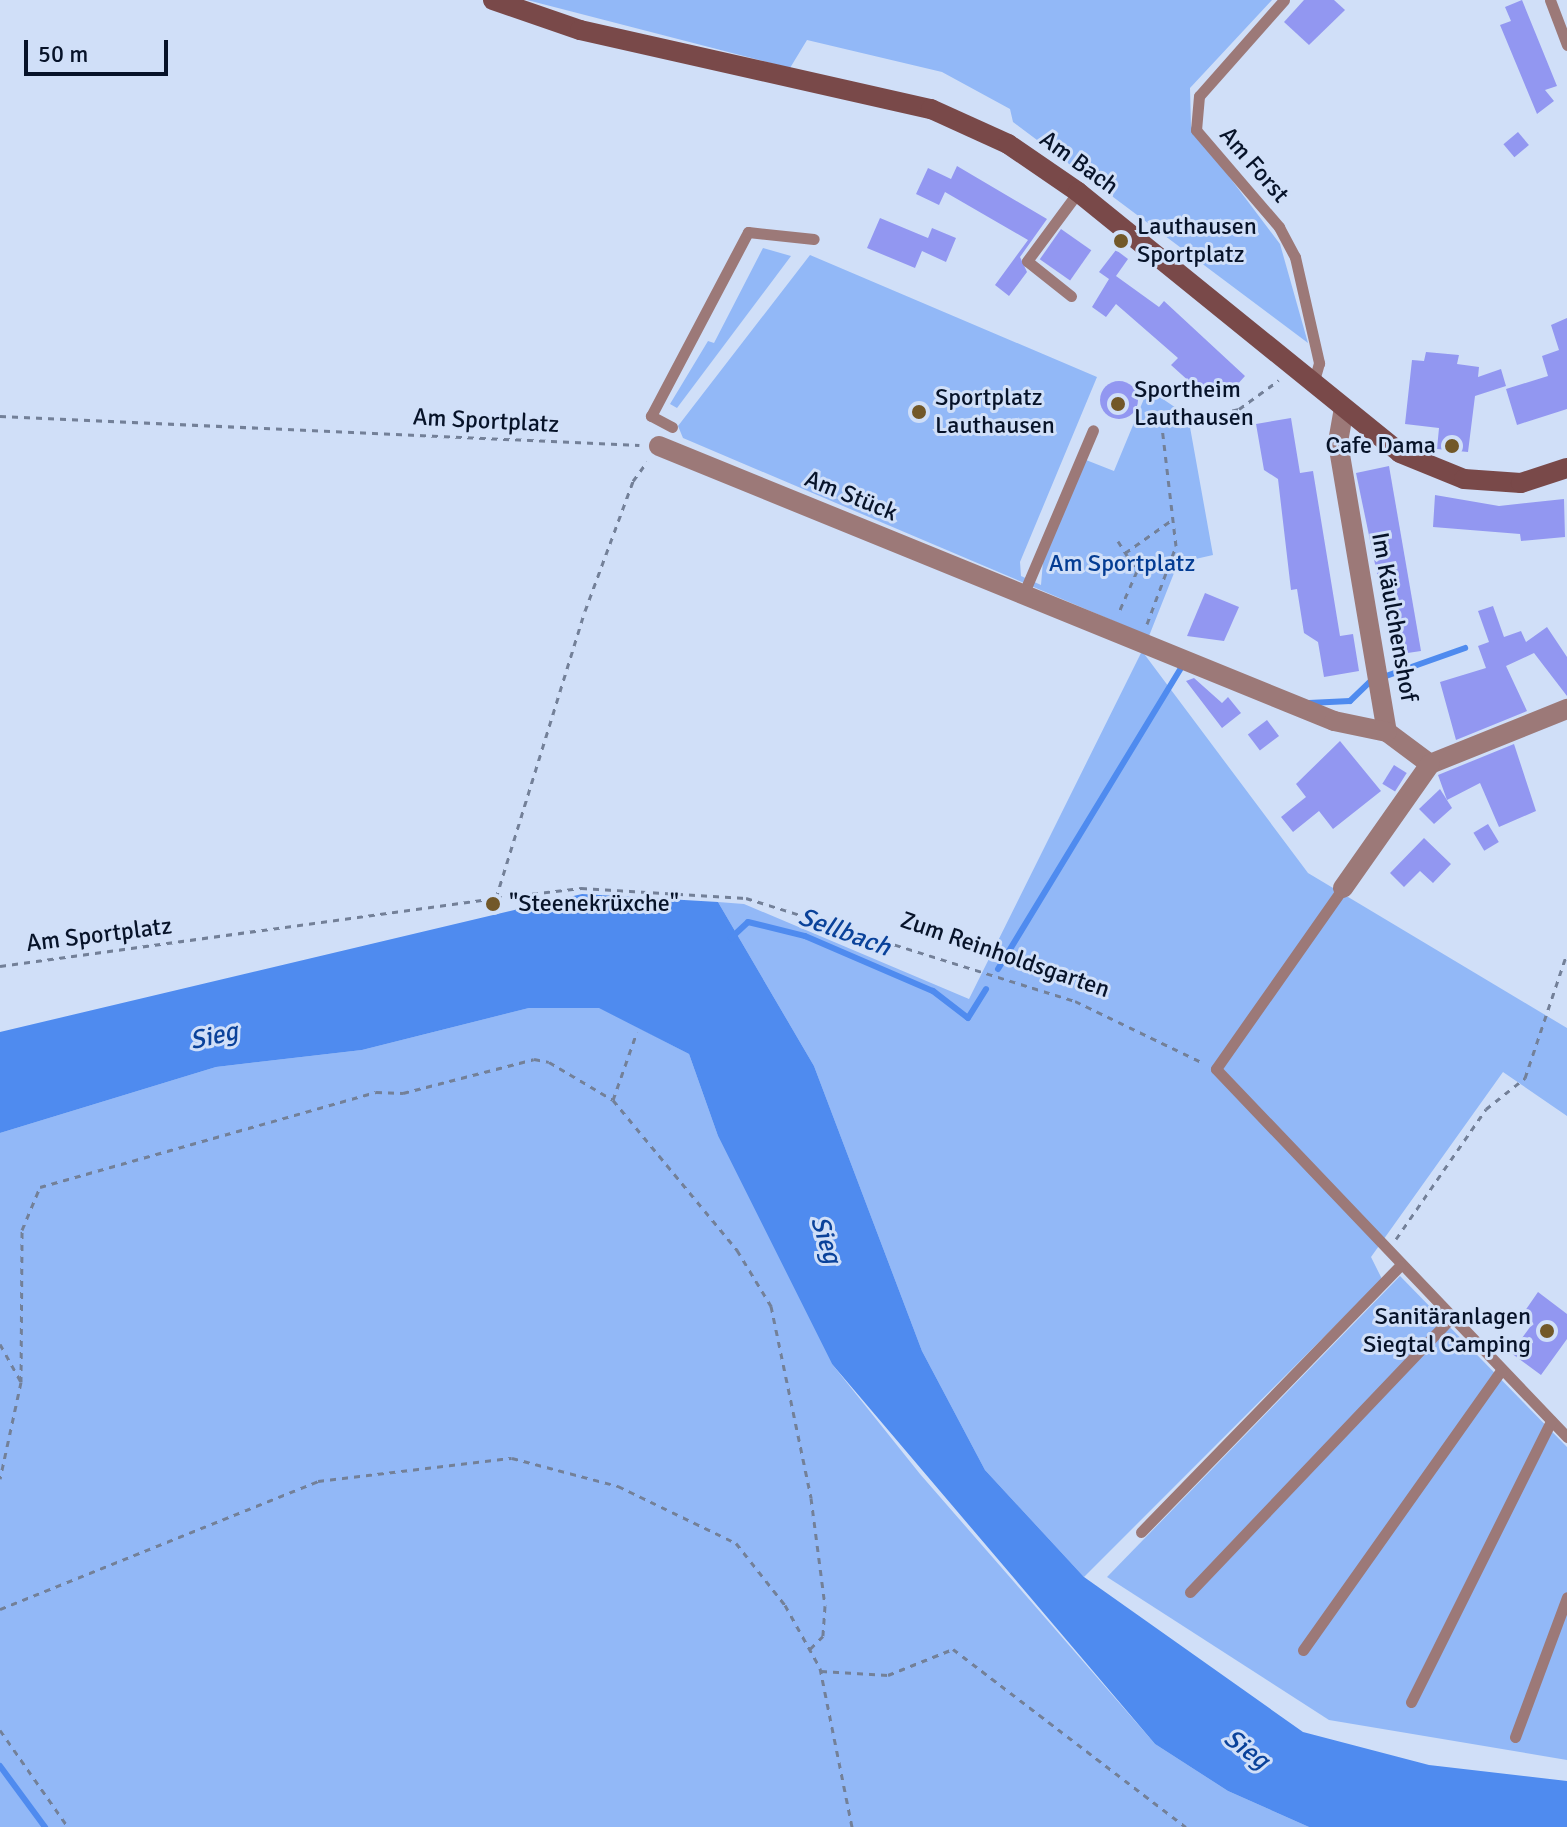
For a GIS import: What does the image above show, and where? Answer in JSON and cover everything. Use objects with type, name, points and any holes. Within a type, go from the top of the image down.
[{"type":"street","name":"Am Bach","points":[[493,0],[580,30],[931,109],[1008,144],[1078,192],[1400,453],[1464,479],[1521,483],[1567,468]]},
{"type":"street","name":"Im Käulchenshof","points":[[1344,408],[1338,443],[1387,732],[1430,764]]},
{"type":"street","name":"Am Stück","points":[[659,446],[1334,721],[1387,732]]},
{"type":"street","points":[[1343,888],[1430,764],[1567,709]]},
{"type":"lane","name":"Am Forst","points":[[1284,0],[1199,96],[1196,130],[1279,227],[1295,257],[1319,363],[1313,384]]},
{"type":"lane","points":[[1550,0],[1567,45]]},
{"type":"lane","points":[[1071,296],[1027,261],[1078,192]]},
{"type":"lane","points":[[672,427],[651,416],[748,232],[814,239]]},
{"type":"lane","points":[[1023,595],[1093,430]]},
{"type":"lane","points":[[1343,888],[1216,1069],[1400,1266],[1567,1437]]},
{"type":"lane","points":[[1141,1532],[1400,1266]]},
{"type":"lane","points":[[1190,1592],[1451,1318]]},
{"type":"lane","points":[[1303,1650],[1501,1370]]},
{"type":"lane","points":[[1411,1702],[1551,1421]]},
{"type":"lane","points":[[1515,1737],[1567,1597]]},
{"type":"path","points":[[1140,642],[1176,546],[1162,426],[1239,409],[1295,369]]},
{"type":"path","name":"Am Sportplatz","points":[[0,416],[659,446]]},
{"type":"path","points":[[496,898],[585,611],[633,481],[659,446]]},
{"type":"path","points":[[1125,553],[1173,519]]},
{"type":"path","points":[[1112,631],[1137,571],[1118,541]]},
{"type":"path","name":"Zum Reinholdsgarten","points":[[496,898],[581,888],[746,898],[1075,1001],[1216,1069]]},
{"type":"path","name":"Am Sportplatz","points":[[0,966],[496,898]]},
{"type":"path","points":[[1387,1252],[1486,1109],[1525,1078],[1567,953]]},
{"type":"path","points":[[613,1100],[637,1032]]},
{"type":"path","points":[[0,1479],[21,1382],[22,1230],[40,1187],[376,1092],[403,1093],[534,1059],[586,1079],[613,1100],[737,1250],[771,1306],[806,1469],[825,1606],[823,1636],[810,1649]]},
{"type":"path","points":[[0,1344],[21,1382]]},
{"type":"path","points":[[0,1609],[318,1481],[512,1458],[618,1486],[736,1543],[810,1649],[821,1671],[852,1827]]},
{"type":"path","points":[[821,1671],[888,1675],[953,1649],[1186,1827]]},
{"type":"path","points":[[0,1730],[68,1827]]},
{"type":"green space","points":[[527,0],[1272,0],[1190,88],[1191,126],[1280,244],[1308,343],[1013,122],[1010,109],[942,72],[807,40],[790,68]]},
{"type":"green space","points":[[763,248],[791,256],[677,408],[670,404],[708,341],[714,343]]},
{"type":"green space","name":"Sportplatz Lauthausen","points":[[810,255],[1097,377],[1020,562],[1021,576],[1041,585],[1043,561],[1086,460],[1114,471],[1148,389],[1188,416],[1213,555],[1178,563],[1149,636],[683,438],[678,426]]},
{"type":"green space","points":[[1142,651],[1308,873],[1567,1028],[1567,1116],[1503,1072],[1371,1257],[1382,1279],[1084,1577],[985,1470],[922,1351],[814,1066],[718,902],[744,904],[969,999]]},
{"type":"green space","points":[[599,1007],[689,1054],[718,1136],[832,1364],[920,1474],[1155,1744],[1228,1791],[1309,1827],[0,1827],[0,1133],[216,1067],[362,1050],[529,1008]]},
{"type":"green space","points":[[1400,1276],[1567,1447],[1567,1760],[1329,1720],[1107,1577]]},
{"type":"water","name":"Sieg","points":[[582,894],[718,902],[814,1066],[922,1351],[985,1470],[1084,1577],[1303,1732],[1429,1765],[1567,1781],[1567,1827],[1309,1827],[1228,1791],[1155,1744],[832,1364],[718,1136],[689,1054],[599,1008],[529,1008],[362,1050],[216,1067],[0,1133],[0,1032]]},
{"type":"building","points":[[1304,0],[1334,0],[1345,10],[1309,45],[1284,22]]},
{"type":"building","points":[[1522,0],[1557,86],[1545,90],[1554,101],[1537,114],[1500,25],[1511,21],[1505,7]]},
{"type":"building","points":[[1518,132],[1529,145],[1514,157],[1503,144]]},
{"type":"building","points":[[957,166],[1047,219],[1020,257],[1027,272],[1009,296],[995,285],[1028,240],[945,192],[939,205],[916,194],[928,168],[951,179]]},
{"type":"building","points":[[880,218],[928,238],[932,228],[956,238],[946,262],[922,251],[915,268],[867,248]]},
{"type":"building","points":[[1061,229],[1091,250],[1070,281],[1040,259]]},
{"type":"building","points":[[1116,250],[1128,259],[1116,276],[1159,307],[1164,301],[1245,376],[1226,397],[1210,383],[1202,393],[1171,365],[1178,358],[1116,304],[1106,317],[1092,307],[1109,279],[1099,272]]},
{"type":"building","points":[[1567,318],[1567,409],[1517,425],[1506,389],[1548,376],[1542,356],[1559,350],[1551,325]]},
{"type":"building","points":[[1426,352],[1459,355],[1457,364],[1479,367],[1478,377],[1501,369],[1506,386],[1475,396],[1468,452],[1437,449],[1439,428],[1405,424],[1412,360],[1424,361]]},
{"type":"building","name":"Sportheim Lauthausen","points":[[1119,381],[1132,387],[1138,400],[1132,413],[1119,419],[1106,413],[1100,400],[1106,387]]},
{"type":"building","points":[[1291,418],[1300,473],[1313,471],[1340,636],[1353,634],[1359,671],[1324,677],[1318,642],[1304,633],[1297,589],[1291,590],[1278,479],[1264,470],[1256,424]]},
{"type":"building","points":[[1389,466],[1421,651],[1394,655],[1356,473]]},
{"type":"building","points":[[1435,495],[1499,506],[1564,499],[1565,537],[1521,541],[1520,534],[1433,527]]},
{"type":"building","points":[[1205,593],[1239,607],[1224,641],[1187,636]]},
{"type":"building","points":[[1493,606],[1504,637],[1521,631],[1526,642],[1547,627],[1567,657],[1567,696],[1534,653],[1506,666],[1527,711],[1456,740],[1440,682],[1486,668],[1478,646],[1489,642],[1478,611]]},
{"type":"building","points":[[1194,678],[1222,703],[1228,697],[1241,713],[1222,728],[1186,681]]},
{"type":"building","points":[[1267,720],[1279,736],[1260,750],[1248,734]]},
{"type":"building","points":[[1340,741],[1381,791],[1333,829],[1319,811],[1293,832],[1281,817],[1306,797],[1296,784]]},
{"type":"building","points":[[1514,744],[1536,811],[1499,827],[1480,783],[1447,800],[1438,775]]},
{"type":"building","points":[[1394,765],[1407,773],[1395,792],[1382,784]]},
{"type":"building","points":[[1440,789],[1452,808],[1434,824],[1419,809]]},
{"type":"building","points":[[1488,824],[1499,842],[1484,851],[1473,833]]},
{"type":"building","points":[[1424,838],[1451,864],[1433,883],[1420,871],[1404,887],[1390,873]]},
{"type":"building","name":"Sanitäranlagen Siegtal Camping","points":[[1538,1292],[1567,1314],[1567,1339],[1541,1375],[1511,1353],[1533,1323],[1522,1315]]},
{"type":"waterway","name":"Sellbach","points":[[1386,676],[1465,648]]},
{"type":"waterway","name":"Sellbach","points":[[998,969],[1182,666]]},
{"type":"waterway","name":"Sellbach","points":[[1309,703],[1350,701],[1371,681]]},
{"type":"waterway","name":"Sellbach","points":[[731,938],[748,922],[805,936],[933,991],[968,1018],[986,989]]},
{"type":"waterway","points":[[0,1766],[45,1827]]},
{"type":"place","name":"Lauthausen Sportplatz","points":[[1121,241]]},
{"type":"place","name":"Sportheim Lauthausen","points":[[1118,404]]},
{"type":"place","name":"Sportplatz Lauthausen","points":[[919,412]]},
{"type":"place","name":"Cafe Dama","points":[[1452,446]]},
{"type":"place","name":"\"Steenekrüxche\"","points":[[493,904]]},
{"type":"place","name":"Sanitäranlagen Siegtal Camping","points":[[1547,1331]]}]
